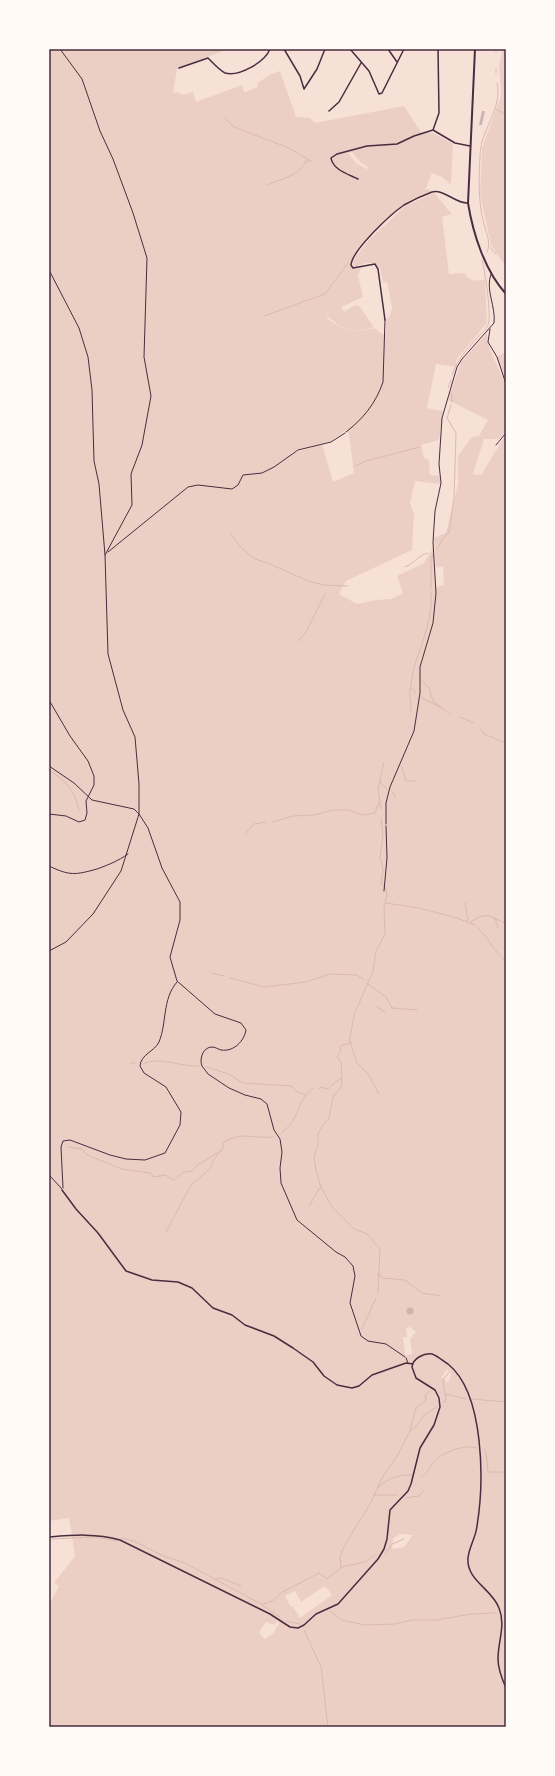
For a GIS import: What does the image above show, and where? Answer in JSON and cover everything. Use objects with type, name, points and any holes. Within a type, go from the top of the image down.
[{"type":"main road","points":[[475,49],[468,203],[473,227],[492,273],[506,294]]},
{"type":"street","points":[[179,68],[208,58],[223,72],[232,74],[260,63],[265,59],[270,49]]},
{"type":"street","points":[[284,49],[300,76],[304,89],[317,69],[325,49]]},
{"type":"street","points":[[350,49],[369,71],[379,94],[382,93],[404,49]]},
{"type":"street","points":[[388,49],[397,62]]},
{"type":"street","points":[[433,130],[439,113],[438,49]]},
{"type":"street","points":[[329,111],[339,102],[361,63]]},
{"type":"street","points":[[358,179],[336,169],[331,158],[337,154],[367,146],[397,144],[414,136],[433,130],[453,142],[470,146]]},
{"type":"street","points":[[385,320],[378,269],[375,264],[353,268],[351,265],[360,248],[372,234],[405,204],[433,192],[468,203]]},
{"type":"street","points":[[62,1190],[76,1209],[98,1233],[126,1271],[152,1280],[178,1282],[192,1288],[213,1308],[232,1315],[245,1325],[274,1336],[293,1348],[313,1362],[324,1376],[337,1385],[352,1388],[359,1386],[372,1375],[408,1363],[412,1364]]},
{"type":"street","points":[[412,1364],[422,1355],[432,1354],[438,1357],[451,1367],[469,1396],[481,1445],[482,1464],[477,1527],[468,1558],[470,1572],[499,1607],[502,1629],[498,1661],[506,1688]]},
{"type":"street","points":[[49,1537],[90,1535],[106,1536],[120,1540],[270,1614],[284,1625],[298,1628],[304,1625],[316,1614],[338,1604],[378,1559],[386,1544],[390,1510],[408,1491],[420,1448],[434,1425],[440,1407],[439,1398],[435,1390],[414,1374],[412,1364]]},
{"type":"lane","points":[[492,273],[489,285],[494,318],[490,328],[488,342],[497,357],[506,384]]},
{"type":"lane","points":[[346,432],[366,413],[381,388],[383,375],[385,320]]},
{"type":"lane","points":[[386,824],[386,803],[390,787],[414,731],[420,693],[420,667],[433,623],[436,593],[433,542],[435,511],[441,484],[439,464],[442,418],[457,367],[462,359],[490,328]]},
{"type":"lane","points":[[496,445],[506,433]]},
{"type":"lane","points":[[49,1175],[62,1190]]},
{"type":"lane","points":[[406,1358],[408,1363]]},
{"type":"path","points":[[60,49],[82,79],[100,131],[113,159],[133,213],[147,258],[144,357],[151,396],[142,445],[131,474],[132,505],[105,555]]},
{"type":"path","points":[[49,270],[79,328],[88,357],[92,390],[94,461],[99,484],[105,555],[108,654],[125,716],[135,737],[139,784],[139,814],[128,854],[121,871],[93,914],[66,942],[49,951]]},
{"type":"path","points":[[105,555],[188,487],[198,485],[232,489],[238,485],[243,475],[262,473],[274,467],[298,450],[331,442],[346,432]]},
{"type":"path","points":[[49,700],[92,768],[94,780],[86,801],[86,817],[82,822],[66,816],[49,814]]},
{"type":"path","points":[[49,766],[74,783],[88,797],[97,802],[134,809],[148,828],[162,868],[180,902],[180,920],[170,957],[177,982],[215,1014],[241,1023],[245,1027],[245,1037],[229,1050],[222,1050],[214,1047],[205,1050],[201,1055],[202,1066],[208,1074],[230,1088],[245,1095],[261,1099],[267,1104],[274,1130],[280,1139],[282,1152],[280,1168],[281,1183],[297,1220],[336,1252],[350,1261],[353,1266],[355,1276],[350,1303],[361,1336],[368,1341],[386,1344],[406,1358]]},
{"type":"path","points":[[384,891],[387,858],[386,824]]},
{"type":"path","points":[[49,866],[65,873],[81,874],[114,863],[128,854]]},
{"type":"path","points":[[62,1190],[61,1147],[63,1141],[77,1142],[110,1155],[140,1160],[160,1156],[169,1148],[180,1125],[180,1112],[166,1087],[144,1073],[140,1066],[142,1059],[158,1043],[167,1008],[168,996],[177,982]]},
{"type":"shaded area","points":[[49,49],[222,49],[223,51],[177,69],[173,93],[177,92],[183,95],[193,92],[196,102],[242,85],[244,91],[246,92],[258,87],[257,83],[280,71],[296,117],[310,118],[315,123],[404,106],[421,132],[433,133],[453,144],[451,185],[442,177],[432,173],[425,190],[429,189],[432,192],[407,202],[389,216],[373,231],[354,255],[350,263],[352,269],[361,268],[358,276],[363,297],[341,307],[344,312],[355,305],[360,307],[374,327],[360,330],[349,330],[360,331],[374,328],[382,334],[386,334],[386,320],[390,316],[392,307],[387,282],[383,283],[380,268],[376,263],[367,263],[354,267],[352,262],[368,241],[405,206],[434,193],[452,214],[442,217],[449,274],[464,273],[468,278],[473,280],[485,279],[487,323],[456,360],[456,367],[436,364],[427,408],[443,411],[439,440],[421,445],[424,458],[429,460],[430,475],[440,476],[440,484],[415,481],[410,503],[414,514],[412,550],[346,581],[339,594],[357,604],[391,599],[403,593],[397,576],[424,563],[433,548],[435,587],[444,585],[443,566],[436,568],[434,538],[446,533],[458,484],[458,456],[472,437],[479,436],[488,420],[448,400],[461,362],[487,333],[489,346],[494,360],[507,389],[506,417],[503,421],[506,423],[506,432],[499,439],[484,439],[473,474],[481,475],[506,434],[506,1727],[49,1727],[49,1605],[59,1586],[54,1583],[75,1556],[69,1518],[49,1521]],"holes":[[[352,152],[360,162],[369,168],[367,169],[357,164],[348,153]],[[327,316],[349,330],[344,329],[327,318]],[[346,430],[349,434],[354,473],[333,482],[322,444],[288,455],[297,450],[331,441]],[[410,1327],[416,1332],[410,1339],[412,1354],[405,1355],[403,1337],[407,1337],[406,1328]],[[447,1369],[451,1374],[448,1383],[444,1378],[441,1378]],[[401,1534],[413,1535],[404,1547],[392,1549],[393,1538]],[[325,1586],[332,1595],[300,1618],[293,1607],[299,1603],[291,1607],[285,1596],[295,1591],[301,1602]],[[277,1621],[279,1623],[273,1634],[264,1639],[259,1632],[266,1622],[275,1625]]]},
{"type":"shaded area","points":[[503,49],[506,49],[506,267],[491,245],[480,194],[482,148],[501,96],[499,65]]},
{"type":"shaded area","points":[[506,352],[506,382],[497,357]]},
{"type":"building","points":[[482,111],[485,111],[482,125],[479,125]]},
{"type":"building","points":[[410,1307],[413,1308],[413,1314],[410,1315],[407,1314],[406,1311],[407,1308]]},
{"type":"waterway","points":[[487,252],[489,244],[481,212],[479,180],[480,156],[484,137],[497,102],[497,83]]},
{"type":"waterway","points":[[496,109],[506,115]]},
{"type":"waterway","points":[[224,117],[234,127],[289,148],[309,160]]},
{"type":"waterway","points":[[268,185],[299,171],[306,161],[312,161]]},
{"type":"waterway","points":[[490,247],[496,254]]},
{"type":"waterway","points":[[452,375],[462,356],[488,325],[489,304],[482,260]]},
{"type":"waterway","points":[[264,316],[325,294],[348,263]]},
{"type":"waterway","points":[[448,388],[451,380]]},
{"type":"waterway","points":[[451,392],[452,402]]},
{"type":"waterway","points":[[437,549],[449,532],[454,498],[456,433],[447,418],[451,405]]},
{"type":"waterway","points":[[355,466],[366,461],[420,447]]},
{"type":"waterway","points":[[230,532],[239,546],[255,559],[308,581],[324,585],[348,586]]},
{"type":"waterway","points":[[405,567],[428,553]]},
{"type":"waterway","points":[[431,588],[431,560],[433,554]]},
{"type":"waterway","points":[[410,712],[410,691],[413,670],[429,620],[431,592]]},
{"type":"waterway","points":[[298,641],[306,632],[325,594]]},
{"type":"waterway","points":[[422,681],[429,688],[433,701],[451,715]]},
{"type":"waterway","points":[[412,688],[416,694]]},
{"type":"waterway","points":[[422,698],[442,708]]},
{"type":"waterway","points":[[460,717],[474,723]]},
{"type":"waterway","points":[[481,729],[484,734],[506,743]]},
{"type":"waterway","points":[[381,809],[378,789],[384,762]]},
{"type":"waterway","points":[[402,767],[406,781],[415,781]]},
{"type":"waterway","points":[[49,770],[65,782],[69,787],[75,797],[79,811]]},
{"type":"waterway","points":[[380,780],[382,785],[387,789]]},
{"type":"waterway","points":[[392,791],[395,797]]},
{"type":"waterway","points":[[273,822],[293,816],[314,815],[333,810],[349,810],[363,815],[375,813],[379,802]]},
{"type":"waterway","points":[[319,1089],[320,1087],[328,1089],[342,1078],[341,1062],[337,1057],[341,1051],[340,1047],[342,1045],[349,1044],[354,1015],[373,971],[376,951],[385,934],[384,907],[387,895],[386,889],[381,883],[383,869],[380,857],[383,836],[381,818]]},
{"type":"waterway","points":[[245,834],[254,824],[266,822]]},
{"type":"waterway","points":[[386,903],[419,908],[457,918],[475,925]]},
{"type":"waterway","points":[[465,903],[468,920],[466,921]]},
{"type":"waterway","points":[[470,922],[481,916],[489,916],[506,923]]},
{"type":"waterway","points":[[495,918],[498,928]]},
{"type":"waterway","points":[[478,928],[506,961]]},
{"type":"waterway","points":[[212,973],[224,976]]},
{"type":"waterway","points":[[230,978],[264,987],[306,982],[330,974],[357,975],[363,979]]},
{"type":"waterway","points":[[368,984],[386,997],[392,1008],[417,1010]]},
{"type":"waterway","points":[[377,1007],[385,1012]]},
{"type":"waterway","points":[[350,1041],[357,1063],[368,1074],[379,1094]]},
{"type":"waterway","points":[[143,1064],[163,1061],[199,1066]]},
{"type":"waterway","points":[[130,1063],[136,1063]]},
{"type":"waterway","points":[[206,1067],[229,1074],[243,1083],[291,1086],[298,1092],[306,1095]]},
{"type":"waterway","points":[[342,1079],[341,1087],[333,1097],[329,1118],[322,1126],[318,1134],[318,1145],[314,1157],[316,1170],[320,1185],[332,1207],[354,1229],[367,1234],[380,1249],[378,1293]]},
{"type":"waterway","points":[[281,1134],[293,1121],[304,1097],[314,1088]]},
{"type":"waterway","points":[[68,1147],[82,1149],[87,1155],[122,1169],[151,1173],[153,1177],[165,1175],[174,1180],[184,1172],[192,1171],[196,1166],[222,1150],[224,1142],[242,1136],[273,1137]]},
{"type":"waterway","points":[[166,1232],[191,1185],[210,1169],[214,1159],[220,1151]]},
{"type":"waterway","points":[[309,1206],[321,1186]]},
{"type":"waterway","points":[[378,1274],[383,1278],[405,1280],[422,1293],[441,1296]]},
{"type":"waterway","points":[[362,1329],[376,1298]]},
{"type":"waterway","points":[[445,1395],[443,1380],[449,1372]]},
{"type":"waterway","points":[[410,1430],[416,1408],[426,1400],[425,1395],[430,1391]]},
{"type":"waterway","points":[[443,1403],[445,1402],[446,1394],[466,1399]]},
{"type":"waterway","points":[[472,1399],[506,1402]]},
{"type":"waterway","points":[[122,1538],[134,1541],[163,1556],[185,1563],[261,1604],[271,1602],[284,1591],[319,1573],[327,1579],[341,1568],[340,1556],[347,1541],[369,1506],[383,1476],[397,1456],[410,1431],[417,1426],[424,1415],[438,1406]]},
{"type":"waterway","points":[[421,1477],[437,1459],[447,1452],[465,1447],[477,1448]]},
{"type":"waterway","points":[[484,1449],[486,1452],[488,1472],[506,1472]]},
{"type":"waterway","points":[[377,1489],[385,1482],[393,1478],[412,1475]]},
{"type":"waterway","points":[[406,1498],[419,1496],[424,1490]]},
{"type":"waterway","points":[[374,1495],[397,1495]]},
{"type":"waterway","points":[[52,1539],[95,1537],[118,1541]]},
{"type":"waterway","points":[[385,1554],[392,1544],[404,1539]]},
{"type":"waterway","points":[[341,1567],[365,1562],[375,1555]]},
{"type":"waterway","points":[[216,1579],[222,1578],[241,1586]]},
{"type":"waterway","points":[[262,1605],[280,1617]]},
{"type":"waterway","points":[[331,1612],[342,1620],[365,1625],[395,1624],[412,1620],[436,1620],[471,1614],[495,1613]]},
{"type":"waterway","points":[[286,1621],[300,1624]]},
{"type":"waterway","points":[[304,1630],[321,1667],[328,1727]]}]
